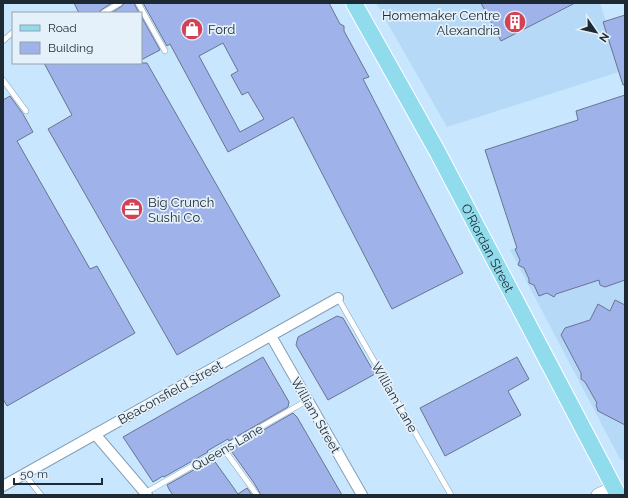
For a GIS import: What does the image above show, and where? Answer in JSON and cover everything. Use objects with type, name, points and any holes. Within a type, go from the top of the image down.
[{"type":"main road","name":"O'Riordan Street","points":[[354,3],[437,151],[616,492]]},
{"type":"street","name":"Beaconsfield Street","points":[[3,486],[338,298]]},
{"type":"street","name":"William Street","points":[[271,336],[362,495]]},
{"type":"street","points":[[95,434],[146,494]]},
{"type":"street","points":[[598,495],[616,492]]},
{"type":"lane","points":[[104,12],[120,3]]},
{"type":"lane","points":[[138,3],[165,51]]},
{"type":"lane","points":[[3,41],[12,33]]},
{"type":"lane","points":[[3,80],[26,111]]},
{"type":"lane","name":"William Lane","points":[[338,298],[451,495]]},
{"type":"lane","name":"Queens Lane","points":[[146,494],[308,400]]},
{"type":"lane","points":[[223,448],[257,495]]},
{"type":"lane","points":[[24,474],[41,495]]},
{"type":"shaded area","points":[[376,3],[600,3],[622,71],[447,127]]},
{"type":"shaded area","points":[[625,212],[625,461],[620,459],[510,250]]},
{"type":"building","points":[[74,3],[112,3],[100,12],[78,12]]},
{"type":"building","points":[[124,3],[134,3],[138,12],[113,12]]},
{"type":"building","points":[[143,3],[329,3],[340,24],[344,26],[344,31],[369,77],[363,79],[463,273],[392,309],[293,117],[228,152],[170,44],[167,46]],"holes":[[[223,43],[238,71],[231,75],[242,95],[248,92],[264,119],[240,132],[199,56]]]},
{"type":"building","name":"Homemaker Centre Alexandria","points":[[481,3],[575,3],[501,41]]},
{"type":"building","points":[[625,15],[625,85],[623,85],[603,22]]},
{"type":"building","points":[[142,18],[160,50],[142,59]]},
{"type":"building","points":[[147,63],[280,296],[177,355],[48,129],[72,115],[45,64]]},
{"type":"building","points":[[625,95],[625,280],[605,287],[600,285],[599,280],[556,294],[554,297],[547,293],[539,296],[534,285],[529,283],[529,279],[524,268],[518,265],[520,260],[515,249],[517,248],[485,150],[578,120],[576,111]]},
{"type":"building","points":[[10,96],[23,114],[33,132],[17,141],[90,269],[97,266],[135,333],[7,406],[3,399],[3,100]]},
{"type":"building","points":[[615,300],[625,305],[625,425],[598,411],[596,405],[597,403],[585,382],[581,379],[581,373],[561,335],[565,328],[590,320],[598,304],[610,311]]},
{"type":"building","points":[[337,316],[343,318],[375,374],[328,400],[296,345],[298,337]]},
{"type":"building","points":[[263,357],[289,402],[288,407],[153,482],[123,437]]},
{"type":"building","points":[[517,357],[529,379],[508,391],[521,415],[445,456],[420,408]]},
{"type":"building","points":[[293,413],[297,417],[342,495],[261,495],[232,452],[231,449]]},
{"type":"building","points":[[213,459],[238,494],[247,488],[252,495],[173,495],[167,485]]},
{"type":"place","name":"Homemaker Centre Alexandria","points":[[515,22]]},
{"type":"place","name":"Ford","points":[[192,29]]},
{"type":"place","name":"Big Crunch Sushi Co.","points":[[132,209]]}]
